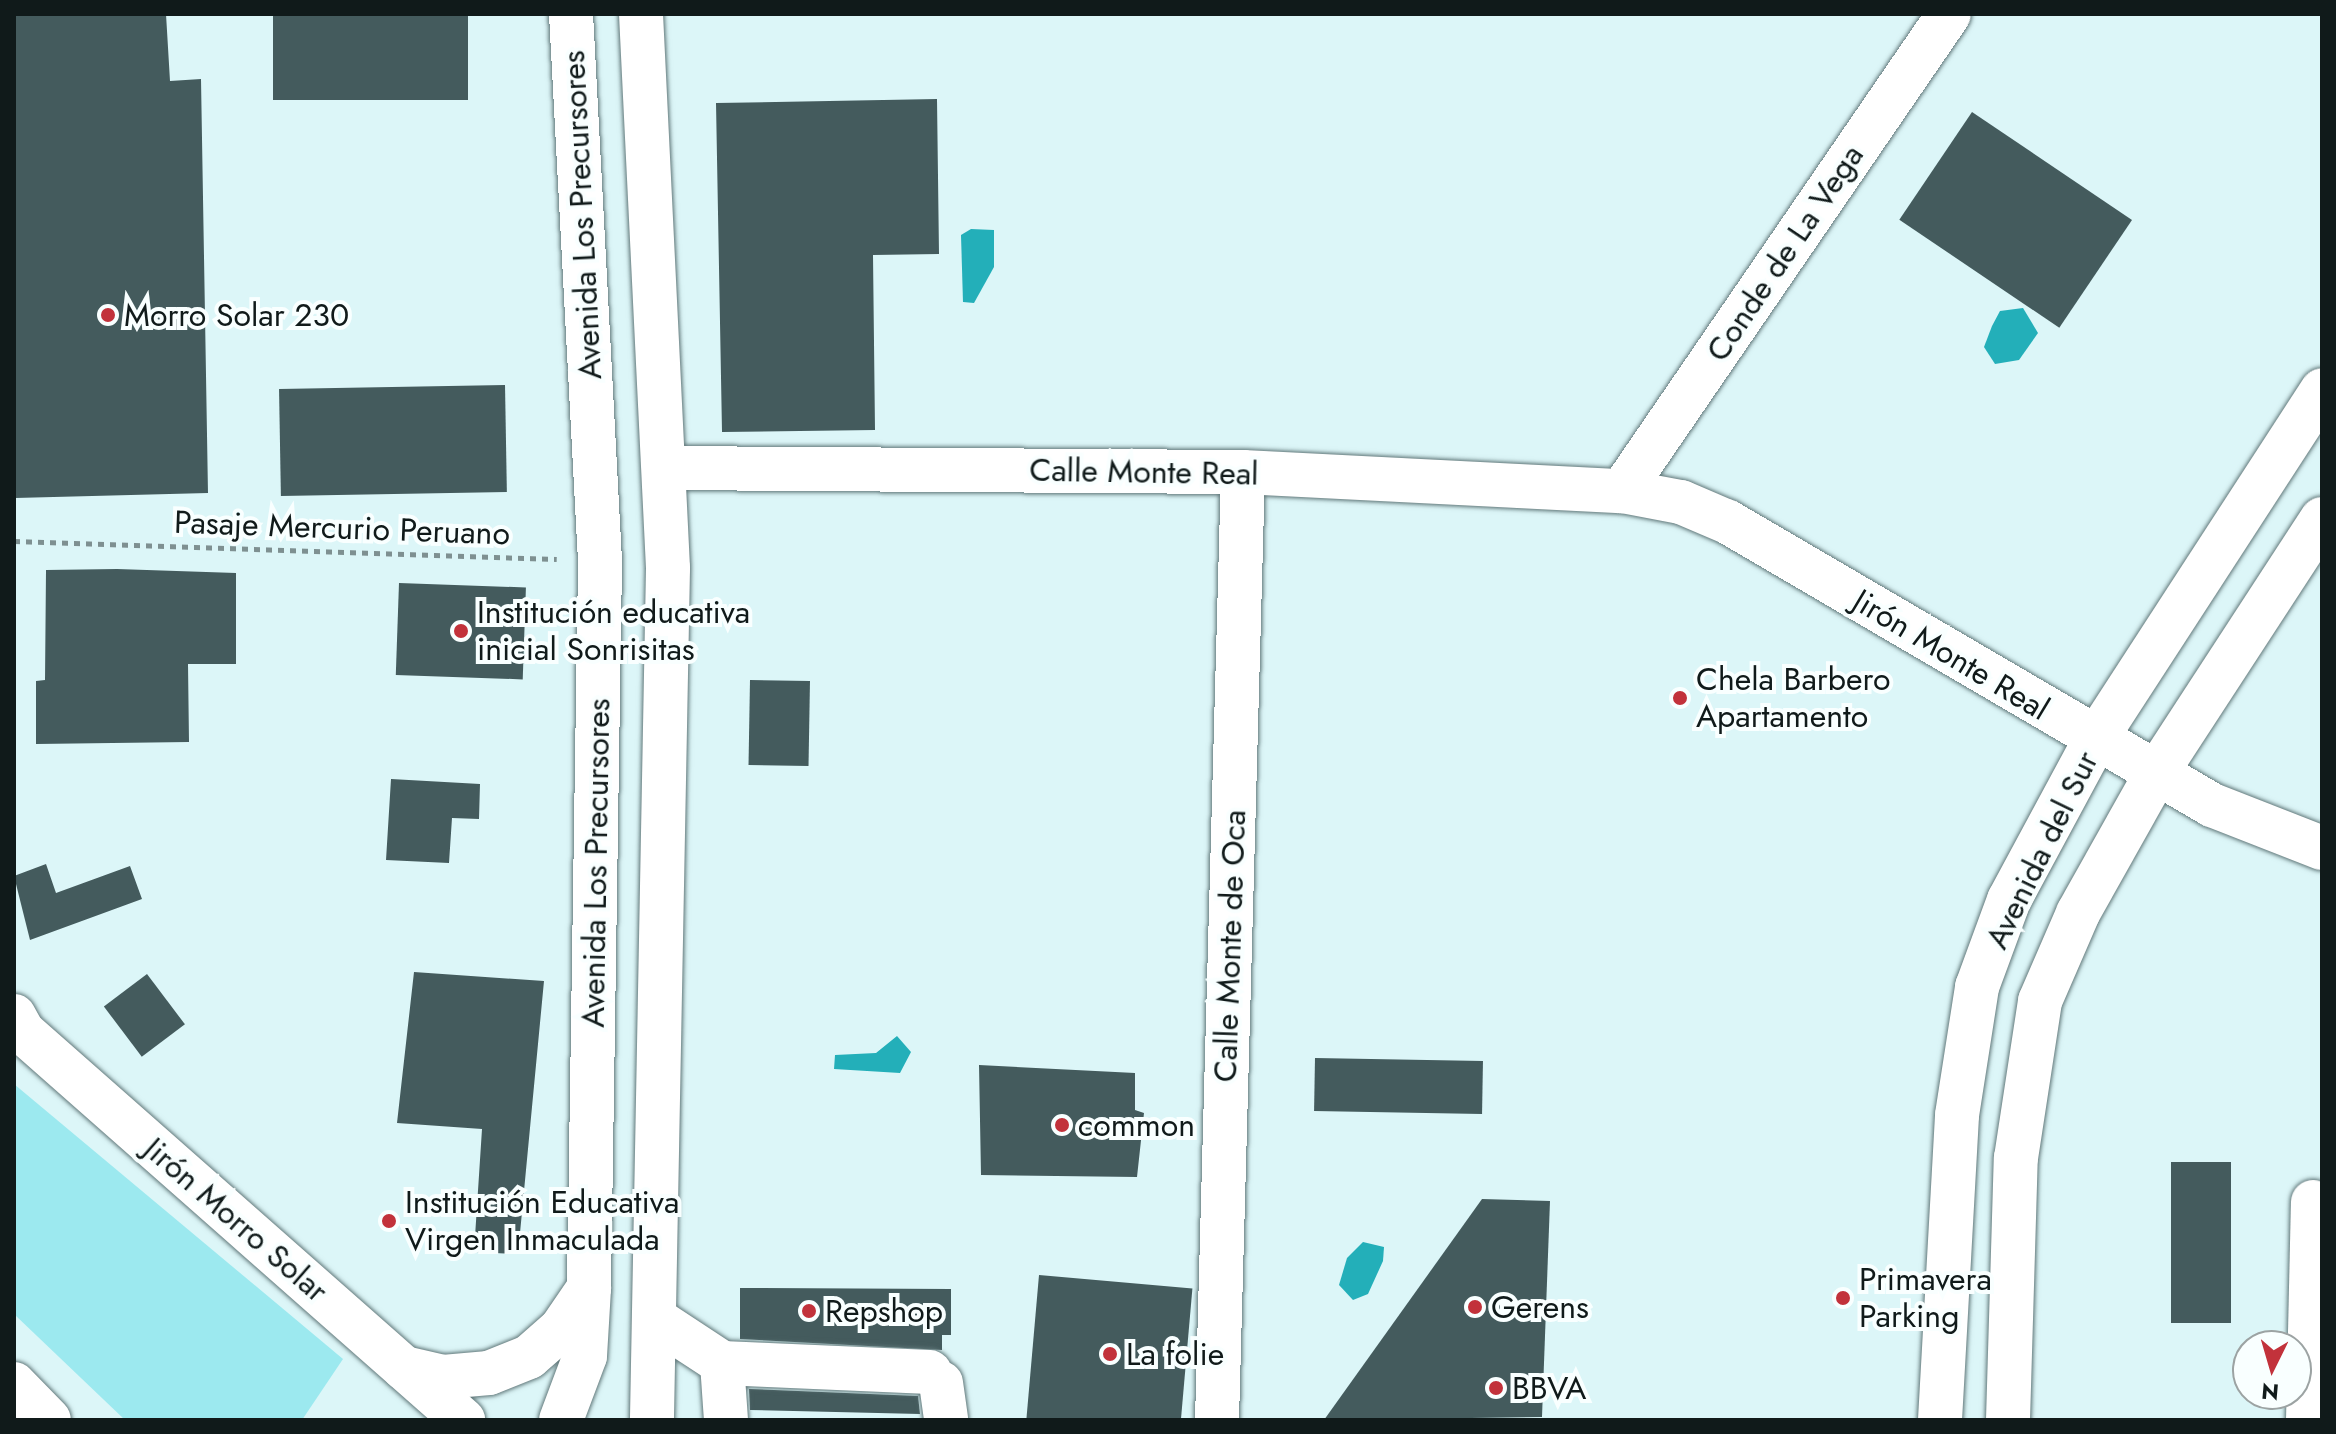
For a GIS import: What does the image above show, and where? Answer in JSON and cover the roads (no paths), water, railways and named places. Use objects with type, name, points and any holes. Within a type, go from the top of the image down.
[{"type":"main road","name":"Avenida Los Precursores","points":[[561,1420],[585,1356],[589,1288],[600,561],[571,14]]},
{"type":"main road","name":"Avenida Los Precursores","points":[[641,14],[665,468],[659,1203],[652,1420]]},
{"type":"main road","name":"Conde de La Vega","points":[[1622,491],[1949,14]]},
{"type":"main road","name":"Avenida del Sur","points":[[1940,1420],[1957,1115],[1977,987],[2009,900],[2095,740],[2322,390]]},
{"type":"main road","name":"Calle Monte Real","points":[[665,468],[1243,472],[1622,491]]},
{"type":"main road","name":"Calle Monte de Oca","points":[[1217,1420],[1243,472]]},
{"type":"main road","name":"Jirón Monte Real","points":[[1622,491],[1681,502],[1728,522],[2095,740],[2212,805],[2322,848]]},
{"type":"main road","name":"Avenida del Sur","points":[[2008,1420],[2016,1158],[2040,1001],[2078,913],[2157,772],[2322,519]]},
{"type":"main road","name":"Jirón Morro Solar","points":[[14,1016],[23,1032],[463,1420]]},
{"type":"main road","points":[[2308,1420],[2313,1202]]},
{"type":"main road","points":[[591,1205],[605,1231],[627,1241],[649,1234],[659,1203]]},
{"type":"main road","points":[[404,1368],[443,1377],[489,1373],[529,1357],[561,1329],[589,1288]]},
{"type":"main road","points":[[655,1319],[722,1363],[939,1392]]},
{"type":"main road","points":[[722,1363],[726,1420]]},
{"type":"main road","points":[[14,1384],[49,1420]]},
{"type":"place","name":"Morro Solar 230","points":[[108,315]]},
{"type":"place","name":"Institución educativa inicial Sonrisitas","points":[[461,631]]},
{"type":"place","name":"Chela Barbero Apartamento","points":[[1680,698]]},
{"type":"place","name":"common","points":[[1062,1125]]},
{"type":"place","name":"Institución Educativa Virgen Inmaculada","points":[[389,1221]]},
{"type":"place","name":"Primavera Parking","points":[[1843,1298]]},
{"type":"place","name":"Gerens","points":[[1475,1307]]},
{"type":"place","name":"Repshop","points":[[809,1311]]},
{"type":"place","name":"La folie","points":[[1110,1354]]},
{"type":"place","name":"BBVA","points":[[1496,1388]]}]
